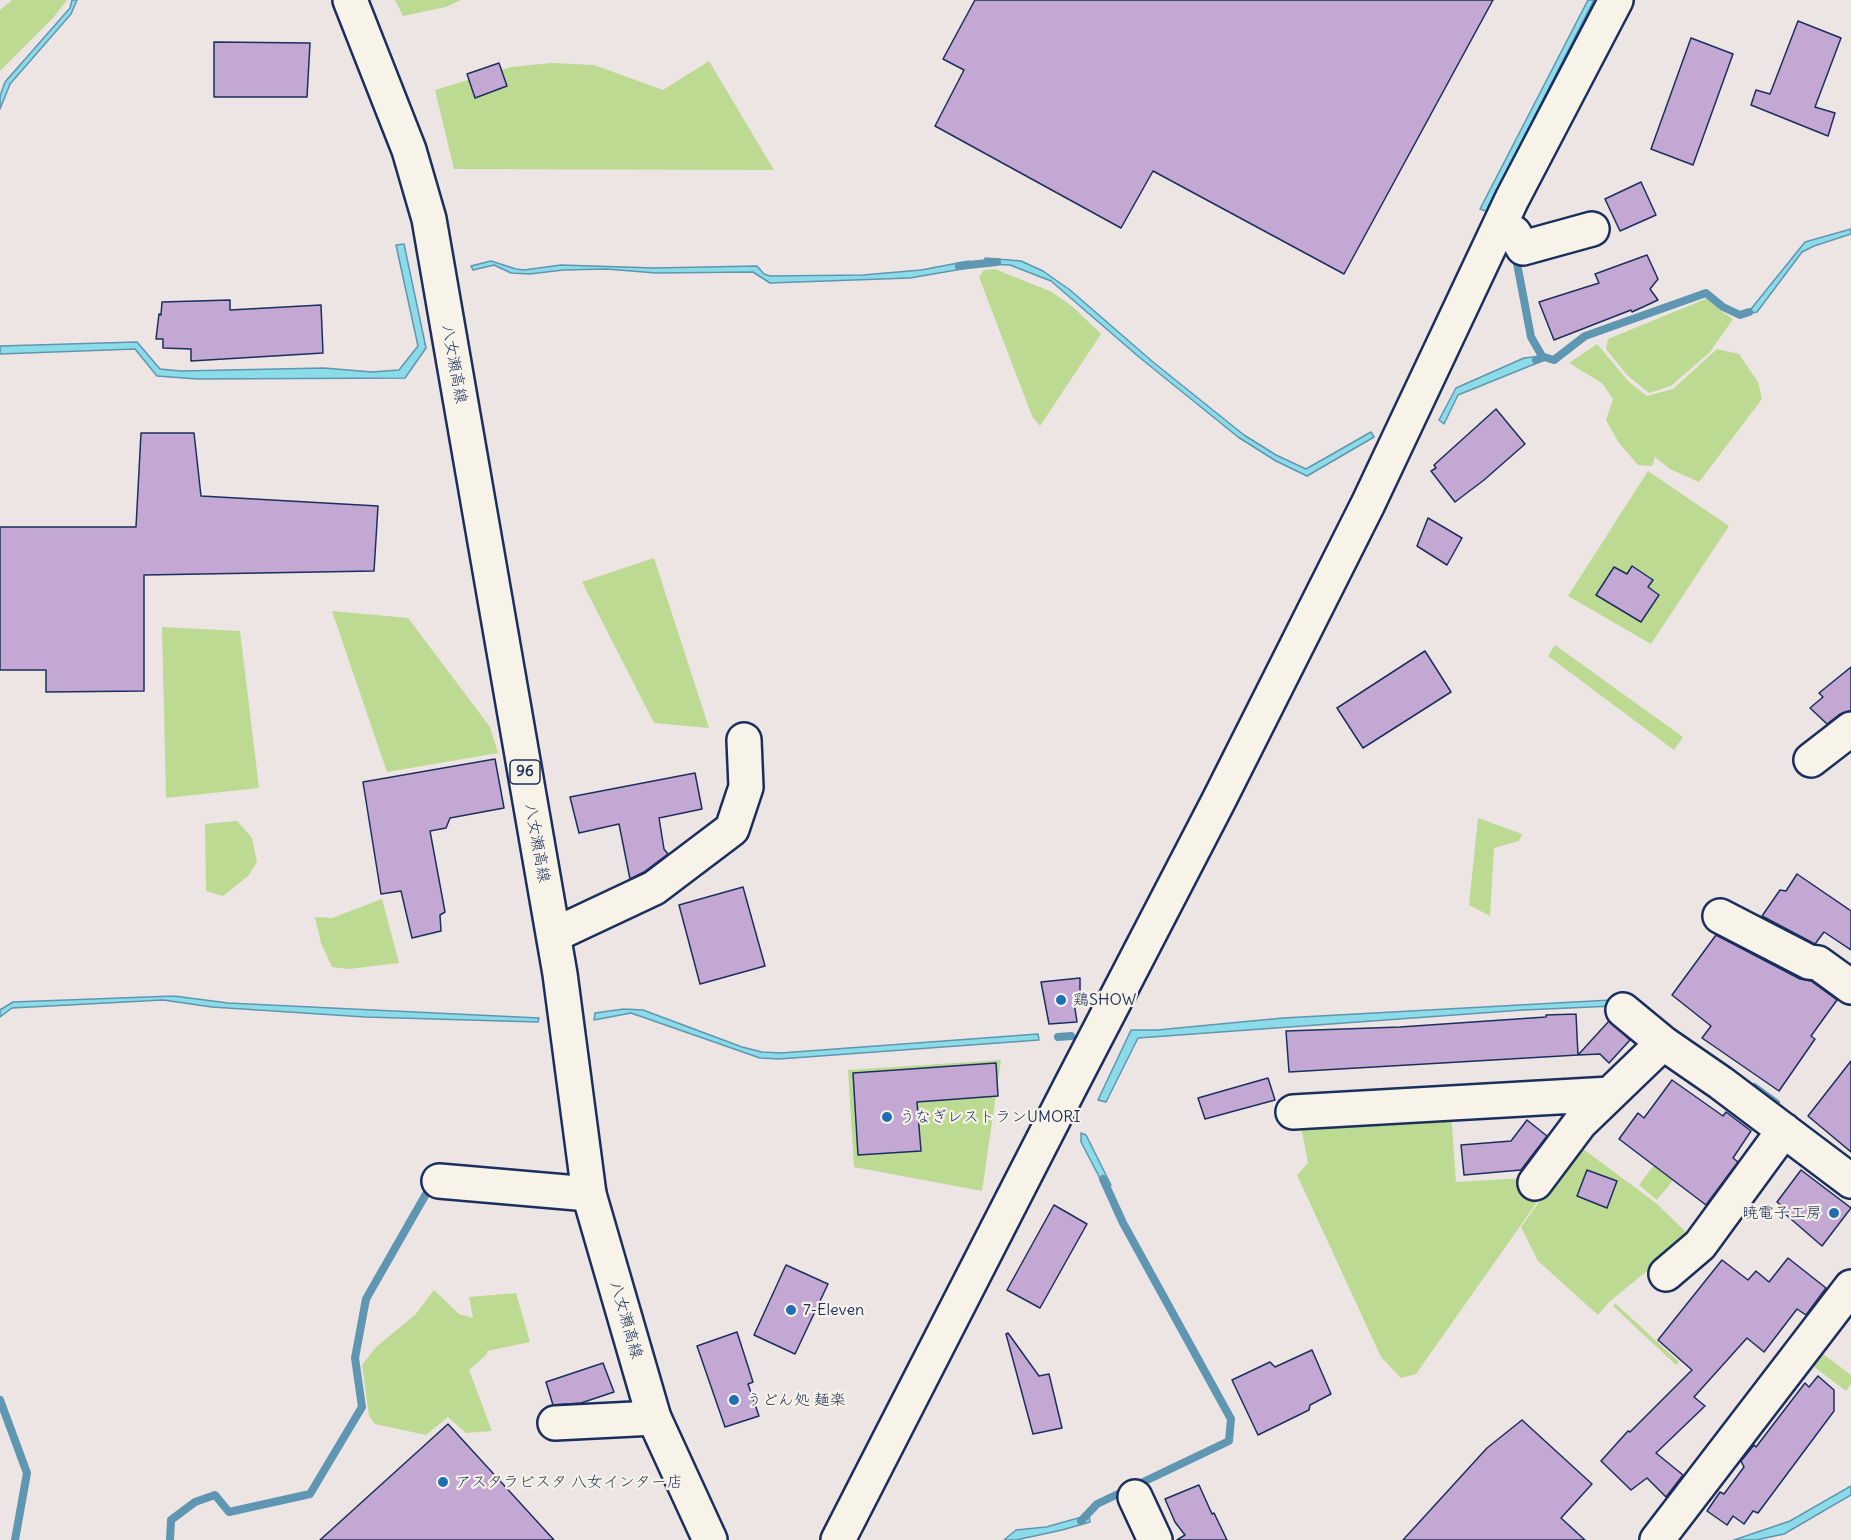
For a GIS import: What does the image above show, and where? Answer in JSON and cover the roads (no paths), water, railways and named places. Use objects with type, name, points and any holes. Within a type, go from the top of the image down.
[{"type":"street","name":"八女瀬高線","points":[[350,0],[409,150],[429,219],[554,935],[589,1194],[654,1418],[710,1540]]},
{"type":"street","points":[[838,1540],[1219,800],[1368,504],[1512,199],[1616,0]]},
{"type":"street","points":[[1514,233],[1523,248],[1592,229]]},
{"type":"street","points":[[1811,760],[1851,729]]},
{"type":"street","points":[[554,935],[654,888],[732,828],[746,787],[744,740]]},
{"type":"street","points":[[1720,916],[1809,962],[1818,963],[1851,987]]},
{"type":"street","points":[[1623,1010],[1663,1043],[1721,1083],[1851,1181]]},
{"type":"street","points":[[1535,1184],[1580,1123],[1663,1043]]},
{"type":"street","points":[[1293,1112],[1610,1094]]},
{"type":"street","points":[[1666,1274],[1700,1245],[1784,1130]]},
{"type":"street","points":[[439,1182],[589,1194]]},
{"type":"street","points":[[1657,1540],[1851,1287]]},
{"type":"street","points":[[555,1423],[654,1418]]},
{"type":"street","points":[[1135,1497],[1155,1540]]},
{"type":"water","points":[[72,0],[77,0],[71,14],[10,84],[0,109],[0,96],[5,82],[70,8]]},
{"type":"water","points":[[1588,0],[1594,0],[1486,211],[1480,209]]},
{"type":"water","points":[[1851,229],[1851,234],[1802,252],[1757,312],[1740,315],[1751,309],[1805,242]]},
{"type":"water","points":[[404,244],[426,348],[405,378],[197,379],[157,376],[135,349],[0,354],[0,346],[137,342],[160,369],[181,371],[324,368],[372,372],[399,370],[418,346],[396,245]]},
{"type":"water","points":[[985,258],[1021,261],[1043,271],[1070,290],[1153,362],[1244,435],[1276,455],[1306,469],[1371,432],[1374,437],[1307,476],[1276,461],[1238,437],[1139,357],[1051,281],[1010,265],[985,264]]},
{"type":"water","points":[[491,261],[524,270],[561,265],[654,268],[757,266],[764,274],[770,276],[863,275],[921,270],[969,261],[968,268],[910,278],[770,283],[753,272],[656,273],[606,269],[563,270],[530,274],[511,273],[494,265],[473,270],[471,266]]},
{"type":"water","points":[[1542,356],[1547,359],[1458,395],[1444,424],[1439,420],[1456,388],[1524,358]]},
{"type":"water","points":[[174,996],[228,1003],[539,1018],[538,1022],[365,1017],[212,1007],[163,1000],[12,1008],[0,1017],[0,1010],[13,1002]]},
{"type":"water","points":[[1611,1000],[1614,1006],[1523,1010],[1138,1038],[1106,1102],[1098,1100],[1131,1030],[1157,1030],[1283,1018]]},
{"type":"water","points":[[624,1009],[643,1010],[742,1047],[762,1052],[781,1053],[1038,1034],[1039,1040],[779,1059],[760,1058],[631,1013],[594,1020],[595,1013]]},
{"type":"water","points":[[1081,1133],[1086,1135],[1111,1185],[1105,1188],[1081,1142]]},
{"type":"water","points":[[1851,1486],[1851,1495],[1784,1534],[1756,1540],[1734,1540],[1790,1521]]},
{"type":"water","points":[[1089,1515],[1090,1522],[1016,1540],[1004,1540],[1016,1530],[1046,1527]]},
{"type":"waterway","points":[[1515,253],[1531,337],[1542,356]]},
{"type":"waterway","points":[[959,266],[997,262]]},
{"type":"waterway","points":[[1536,360],[1544,357],[1554,360],[1585,336],[1706,293],[1723,307],[1740,315],[1749,312]]},
{"type":"waterway","points":[[1058,1037],[1071,1036]]},
{"type":"waterway","points":[[1754,1087],[1776,1103]]},
{"type":"waterway","points":[[1081,1521],[1097,1504],[1229,1441],[1231,1419],[1123,1223],[1103,1179]]},
{"type":"waterway","points":[[170,1540],[171,1520],[195,1502],[215,1495],[229,1512],[310,1494],[362,1407],[355,1358],[366,1299],[426,1194]]},
{"type":"waterway","points":[[0,1400],[27,1473],[15,1540]]},
{"type":"place","name":"鶏SHOW","points":[[1061,1000]]},
{"type":"place","name":"うなぎレストランUMORI","points":[[887,1117]]},
{"type":"place","name":"暁電子工房","points":[[1834,1213]]},
{"type":"place","name":"7-Eleven","points":[[791,1310]]},
{"type":"place","name":"うどん処 麺楽","points":[[734,1400]]},
{"type":"place","name":"アスタラビスタ 八女インター店","points":[[443,1482]]}]
